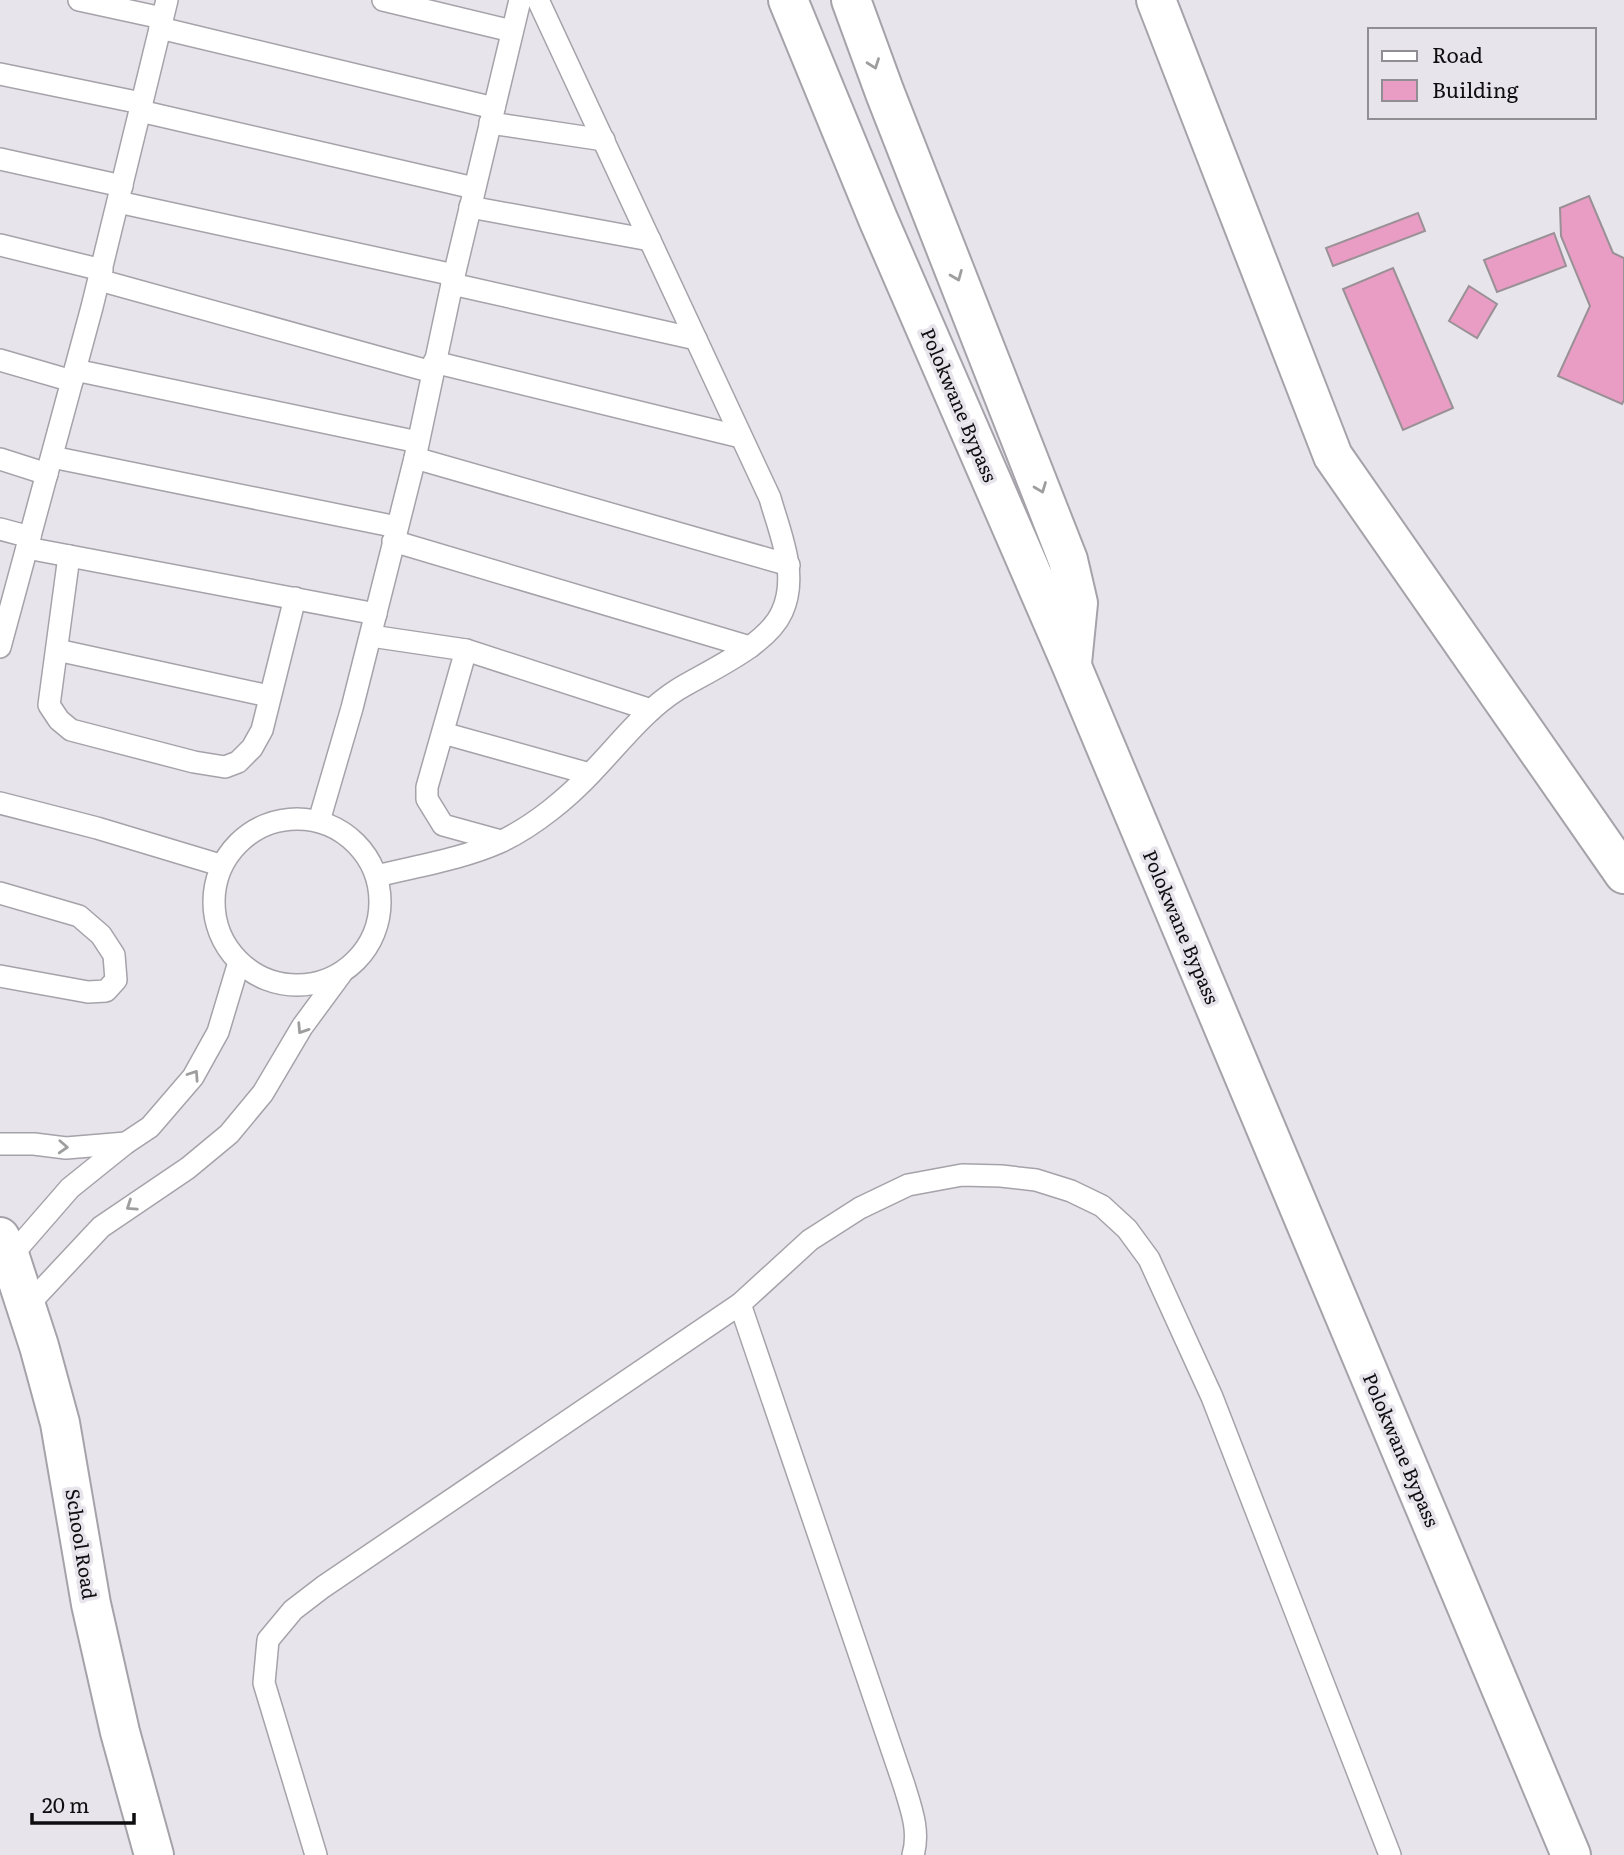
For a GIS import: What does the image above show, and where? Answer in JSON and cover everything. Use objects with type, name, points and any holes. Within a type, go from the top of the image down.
[{"type":"main road","points":[[771,0],[878,219]]},
{"type":"main road","name":"Polokwane Bypass","points":[[788,0],[878,219],[1072,664],[1571,1855]]},
{"type":"main road","points":[[851,0],[1068,561],[1078,603],[1072,664]]},
{"type":"main road","points":[[1156,0],[1333,456],[1624,874]]},
{"type":"main road","name":"School Road","points":[[5,1247],[26,1307],[60,1423],[91,1604],[120,1732],[154,1855]]},
{"type":"lane","points":[[79,0],[163,15],[492,116],[604,141]]},
{"type":"lane","points":[[383,0],[512,31]]},
{"type":"lane","points":[[318,821],[371,636],[520,0]]},
{"type":"lane","points":[[377,876],[478,850],[501,841],[554,806],[590,774],[651,710],[674,692],[750,647],[775,625],[788,595],[789,565],[770,498],[538,0]]},
{"type":"lane","points":[[0,647],[3,623],[74,376],[163,15]]},
{"type":"lane","points":[[0,75],[141,107],[472,197],[650,240]]},
{"type":"lane","points":[[0,159],[120,194],[696,340]]},
{"type":"lane","points":[[0,245],[433,367],[741,437]]},
{"type":"lane","points":[[0,360],[416,450],[789,565]]},
{"type":"lane","points":[[0,459],[49,465],[395,534],[750,647]]},
{"type":"lane","points":[[0,529],[28,543],[69,556],[376,614]]},
{"type":"lane","points":[[69,556],[49,705],[59,720],[71,730],[194,762],[225,767],[238,762],[252,748],[262,730],[295,598]]},
{"type":"lane","points":[[371,636],[466,650],[651,710]]},
{"type":"lane","points":[[57,650],[269,696]]},
{"type":"lane","points":[[466,650],[427,786],[427,799],[443,825],[501,841]]},
{"type":"lane","points":[[443,733],[590,774]]},
{"type":"lane","points":[[0,803],[97,828],[220,865]]},
{"type":"lane","points":[[26,1307],[101,1227],[188,1168],[229,1134],[263,1093],[302,1027],[341,974],[362,955],[376,931],[381,904],[377,876],[364,851],[344,832],[318,821],[291,818],[264,825],[241,841],[220,865],[215,888],[214,915],[223,941],[239,962],[261,978],[288,985],[315,984],[341,974]]},
{"type":"lane","points":[[0,893],[79,916],[101,935],[114,955],[116,980],[106,990],[88,992],[0,976]]},
{"type":"lane","points":[[5,1247],[70,1188],[150,1127],[193,1077],[218,1032],[239,962]]},
{"type":"lane","points":[[0,1144],[66,1148],[126,1143]]},
{"type":"lane","points":[[316,1855],[264,1683],[268,1640],[293,1610],[740,1304],[810,1240],[860,1208],[908,1185],[962,1175],[1036,1180],[1071,1191],[1102,1206],[1127,1229],[1149,1259],[1212,1397],[1390,1855]]},
{"type":"lane","points":[[740,1304],[913,1813],[917,1841],[912,1855]]},
{"type":"building","points":[[1589,196],[1613,253],[1624,258],[1622,404],[1558,376],[1590,306],[1561,236],[1560,208]]},
{"type":"building","points":[[1418,213],[1425,231],[1333,266],[1326,248]]},
{"type":"building","points":[[1554,233],[1566,266],[1497,292],[1484,260]]},
{"type":"building","points":[[1393,268],[1453,408],[1403,430],[1343,289]]},
{"type":"building","points":[[1469,286],[1497,304],[1477,338],[1449,321]]}]
